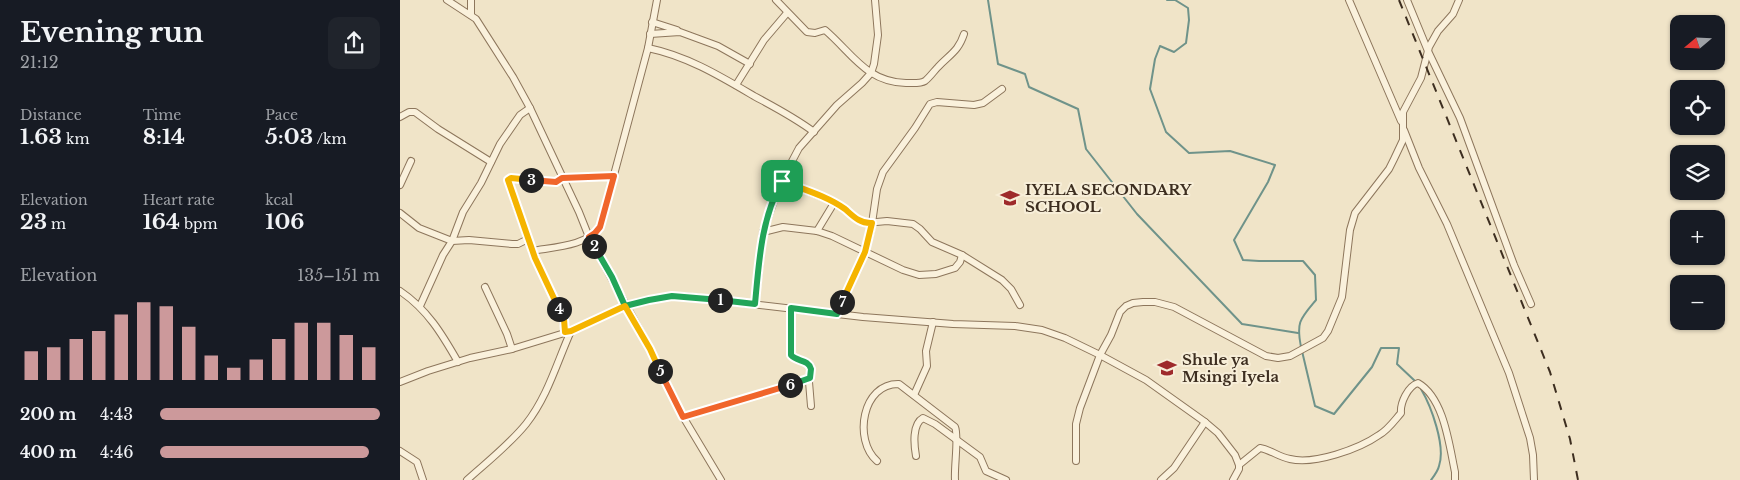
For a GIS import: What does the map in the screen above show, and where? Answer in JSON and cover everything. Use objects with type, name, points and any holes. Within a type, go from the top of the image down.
[{"type":"street","points":[[447,0],[476,19],[530,108],[589,237],[650,349],[683,417],[721,480]]},
{"type":"street","points":[[471,0],[471,15]]},
{"type":"street","points":[[532,251],[560,246],[589,237],[600,227],[648,48],[657,0]]},
{"type":"street","points":[[776,0],[787,13],[810,33],[825,30],[870,73],[878,78],[895,83],[923,82],[956,50],[964,34]]},
{"type":"street","points":[[755,304],[763,232],[782,181],[799,148],[827,116],[870,73],[875,59],[877,44],[878,14],[875,0]]},
{"type":"street","points":[[1350,0],[1397,109],[1419,168],[1447,224],[1509,373],[1530,438],[1534,480]]},
{"type":"street","points":[[1406,0],[1460,118],[1514,265],[1531,304]]},
{"type":"street","points":[[1076,460],[1077,419],[1100,354],[1111,335],[1120,312],[1126,306],[1133,303],[1155,302],[1174,307],[1266,356],[1278,358],[1298,353],[1323,338],[1342,297],[1350,230],[1355,213],[1389,169],[1402,140],[1405,107],[1421,78],[1428,51],[1438,31],[1457,9],[1459,0]]},
{"type":"street","points":[[736,85],[764,40],[787,13]]},
{"type":"street","points":[[652,22],[718,46],[750,64]]},
{"type":"street","points":[[650,34],[680,32]]},
{"type":"street","points":[[648,48],[668,53],[703,67],[788,114],[814,132]]},
{"type":"street","points":[[837,314],[865,252],[877,190],[883,172],[930,104],[940,102],[974,105],[983,103],[1002,89]]},
{"type":"street","points":[[420,306],[443,255],[452,241],[463,212],[481,183],[509,130],[520,115],[530,108]]},
{"type":"street","points":[[400,117],[409,112],[415,112],[438,129],[491,162]]},
{"type":"street","points":[[400,185],[411,160]]},
{"type":"street","points":[[467,480],[526,424],[542,399],[552,378],[568,331],[532,251],[508,180],[511,178],[556,182],[562,178],[614,176]]},
{"type":"street","points":[[782,181],[834,203],[866,223],[887,221],[913,224],[932,242],[962,255],[1002,280],[1011,289],[1020,304]]},
{"type":"street","points":[[817,231],[834,203]]},
{"type":"street","points":[[400,213],[419,228],[452,241],[468,240],[518,244],[528,239]]},
{"type":"street","points":[[763,232],[783,227],[817,231],[903,270],[919,275],[936,274],[955,268],[960,262],[962,255]]},
{"type":"street","points":[[485,287],[512,349]]},
{"type":"street","points":[[400,291],[420,306],[441,332],[458,362]]},
{"type":"street","points":[[400,382],[458,362],[512,349],[568,331],[625,306],[649,300],[680,296],[837,314],[1029,327],[1064,338],[1100,354],[1146,380],[1205,422],[1223,439],[1235,455],[1239,469],[1233,480]]},
{"type":"street","points":[[791,308],[791,355],[810,365],[811,406]]},
{"type":"street","points":[[914,395],[927,366],[927,346],[933,322]]},
{"type":"street","points":[[683,417],[810,378]]},
{"type":"street","points":[[1239,465],[1260,448],[1289,459],[1302,460],[1333,455],[1359,446],[1385,431],[1401,413],[1400,405],[1407,393],[1414,384],[1418,383],[1432,395],[1442,418],[1456,480]]},
{"type":"street","points":[[876,460],[868,451],[862,426],[866,409],[871,400],[882,390],[896,384],[902,385],[955,427],[957,433],[955,480]]},
{"type":"street","points":[[916,456],[916,428],[921,419],[930,421],[980,457],[986,471],[1006,480]]},
{"type":"street","points":[[1161,480],[1174,468],[1205,422]]},
{"type":"street","points":[[400,450],[418,462],[423,480]]},
{"type":"waterway","points":[[988,0],[998,64],[1025,74],[1029,87],[1078,109],[1086,149],[1137,214],[1242,324],[1298,333]]},
{"type":"waterway","points":[[1167,0],[1175,0],[1188,8],[1189,20],[1186,43],[1174,52],[1160,46],[1155,59],[1150,89],[1166,132],[1189,153],[1230,151],[1275,165],[1268,182],[1234,240],[1243,260],[1303,261],[1315,275],[1316,300],[1306,312],[1299,326],[1301,347]]},
{"type":"waterway","points":[[1302,351],[1315,406],[1334,414],[1372,367],[1381,348],[1399,348],[1397,364],[1415,381]]},
{"type":"waterway","points":[[1421,389],[1433,416],[1441,448],[1438,468],[1431,480]]},
{"type":"railway","points":[[1399,0],[1550,372],[1570,439],[1578,480]]},
{"type":"place","name":"IYELA SECONDARY SCHOOL","points":[[1010,198]]},
{"type":"place","name":"Shule ya Msingi Iyela","points":[[1167,368]]},
{"type":"route","points":[[782,181],[763,232],[755,304],[672,296],[625,306],[612,277],[589,237],[600,227],[614,176],[562,178],[559,182],[511,178],[508,180],[535,258],[564,319],[565,332],[625,306],[650,349],[683,417],[810,378],[810,365],[791,355],[791,308],[837,314],[865,252],[870,238],[872,223],[869,224],[857,219],[830,200],[782,181]]}]
